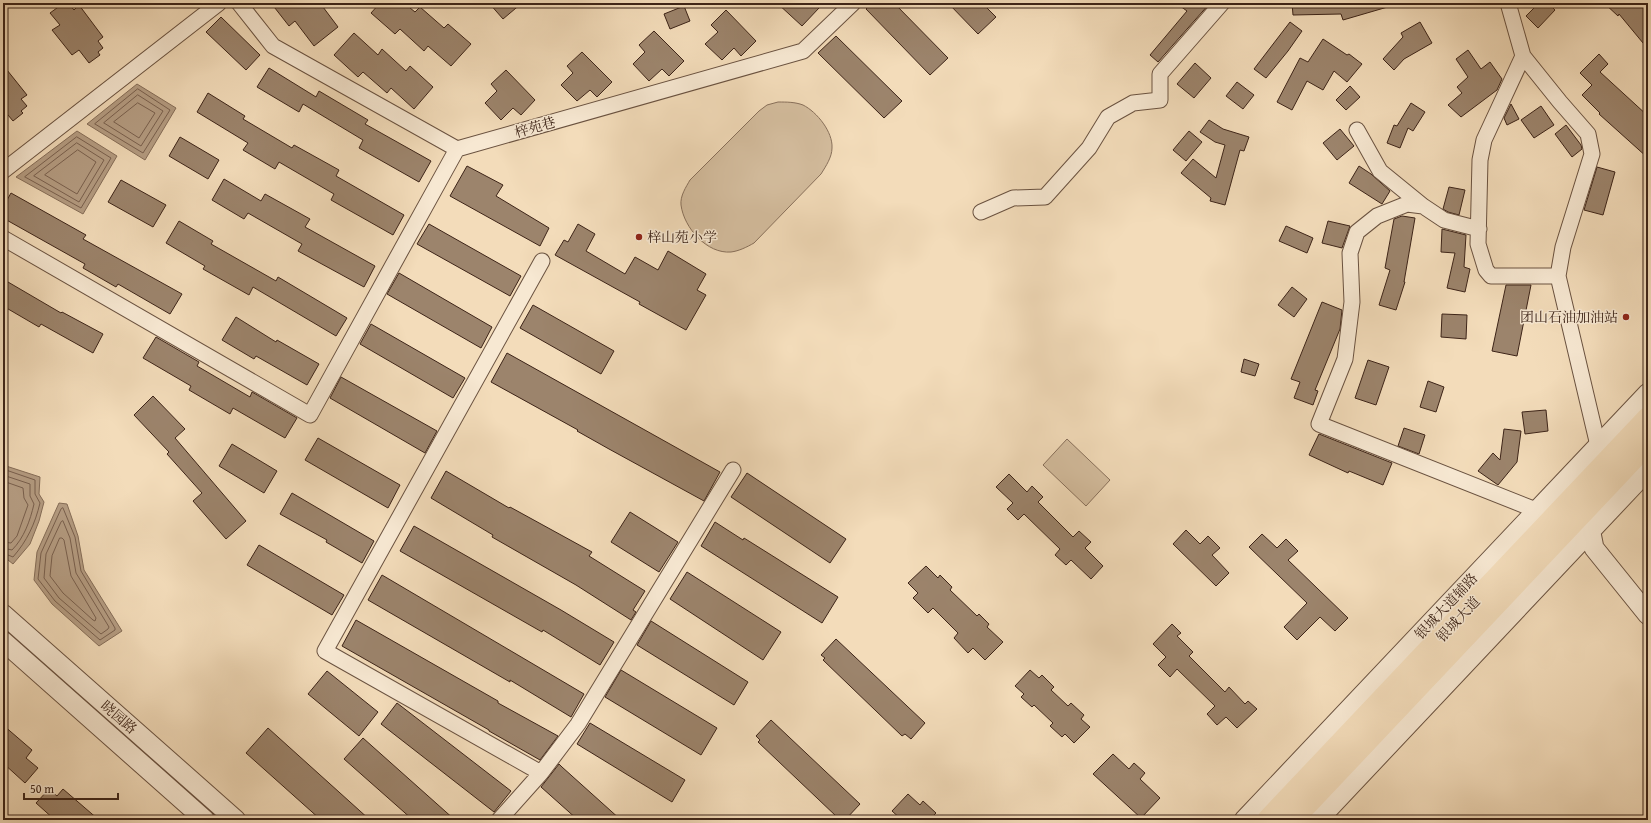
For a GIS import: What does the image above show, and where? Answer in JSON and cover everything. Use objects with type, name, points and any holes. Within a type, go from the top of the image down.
[{"type":"main road","name":"银城大道","points":[[1292,820],[1580,502],[1606,463],[1648,418]]},
{"type":"main road","name":"银城大道","points":[[1606,463],[1648,443]]},
{"type":"main road","name":"银城大道","points":[[1268,820],[1546,514],[1580,502]]},
{"type":"street","points":[[3,171],[220,3]]},
{"type":"street","points":[[3,238],[310,415],[457,149],[273,46],[238,3]]},
{"type":"street","name":"梓苑巷","points":[[457,149],[803,52],[853,3]]},
{"type":"street","points":[[981,212],[1012,198],[1045,197],[1088,148],[1108,117],[1133,103],[1160,100],[1160,74],[1222,3]]},
{"type":"street","points":[[1508,3],[1523,56],[1588,134],[1592,154],[1563,247],[1558,276],[1606,463]]},
{"type":"street","points":[[1523,56],[1484,140],[1480,160],[1478,244],[1486,270],[1491,276],[1558,276]]},
{"type":"street","points":[[1357,130],[1380,171],[1423,206],[1444,220],[1479,229]]},
{"type":"street","points":[[1423,206],[1407,204],[1399,207],[1378,216],[1356,232],[1350,253],[1352,302],[1345,359],[1319,424],[1546,514]]},
{"type":"street","points":[[541,773],[325,651],[542,261]]},
{"type":"street","name":"银城大道辅路","points":[[1244,820],[1546,514],[1606,463],[1648,393]]},
{"type":"street","points":[[500,820],[541,773],[578,724],[733,470]]},
{"type":"street","points":[[1318,820],[1648,470]]},
{"type":"street","points":[[1580,502],[1594,548],[1648,615]]},
{"type":"street","name":"晓园路","points":[[3,614],[225,817]]},
{"type":"street","name":"晓园路","points":[[3,641],[205,820]]},
{"type":"shaded area","points":[[778,102],[803,105],[819,117],[827,129],[832,142],[832,151],[827,165],[821,174],[754,243],[743,249],[731,252],[713,249],[698,238],[692,231],[683,214],[681,198],[690,180],[759,111],[767,105]]},
{"type":"shaded area","points":[[1067,439],[1110,480],[1086,506],[1043,465]]},
{"type":"water","points":[[137,84],[176,108],[145,160],[87,124]]},
{"type":"water","points":[[77,131],[117,156],[83,214],[16,177]]},
{"type":"water","points":[[3,465],[40,477],[39,494],[44,502],[39,521],[30,544],[13,564],[3,556]]},
{"type":"water","points":[[59,503],[67,504],[78,536],[84,570],[122,631],[99,646],[52,604],[34,580],[37,552]]},
{"type":"building","points":[[68,3],[74,10],[79,5],[103,37],[98,41],[103,48],[98,52],[100,55],[89,63],[79,50],[72,55],[52,30],[60,25],[50,13],[61,5],[63,7]]},
{"type":"building","points":[[271,3],[320,3],[338,27],[314,46],[295,21],[289,26]]},
{"type":"building","points":[[380,3],[404,3],[415,12],[420,7],[444,28],[448,24],[471,44],[451,66],[428,46],[424,51],[400,29],[395,34],[371,13]]},
{"type":"building","points":[[489,3],[522,3],[503,19]]},
{"type":"building","points":[[777,3],[814,3],[819,8],[802,26]]},
{"type":"building","points":[[872,3],[894,3],[948,58],[930,75],[866,9]]},
{"type":"building","points":[[948,3],[982,3],[996,17],[978,34]]},
{"type":"building","points":[[1176,3],[1210,3],[1158,62],[1150,55],[1187,11]]},
{"type":"building","points":[[1292,3],[1390,3],[1391,6],[1343,20],[1341,14],[1293,15]]},
{"type":"building","points":[[1539,3],[1548,3],[1555,10],[1538,28],[1526,16]]},
{"type":"building","points":[[1604,3],[1639,3],[1648,14],[1648,49],[1619,14],[1618,16]]},
{"type":"building","points":[[684,6],[690,21],[670,29],[664,14]]},
{"type":"building","points":[[726,10],[756,41],[741,56],[734,48],[722,60],[705,44],[718,32],[711,25]]},
{"type":"building","points":[[221,17],[260,55],[246,70],[206,32]]},
{"type":"building","points":[[1290,22],[1302,31],[1266,78],[1254,69]]},
{"type":"building","points":[[1420,22],[1432,43],[1404,59],[1394,70],[1383,59],[1403,37],[1401,33]]},
{"type":"building","points":[[654,31],[684,61],[669,76],[662,69],[649,81],[633,64],[645,52],[639,45]]},
{"type":"building","points":[[354,33],[378,55],[382,49],[406,71],[410,66],[433,87],[414,109],[391,88],[387,93],[363,72],[358,77],[334,55]]},
{"type":"building","points":[[836,36],[902,101],[884,118],[818,53]]},
{"type":"building","points":[[1323,39],[1347,55],[1349,54],[1362,64],[1347,82],[1334,71],[1323,90],[1307,81],[1292,110],[1277,102],[1300,58],[1308,62]]},
{"type":"building","points":[[1468,50],[1481,69],[1490,62],[1502,79],[1497,90],[1461,117],[1448,105],[1462,93],[1457,87],[1468,77],[1456,59]]},
{"type":"building","points":[[582,52],[612,82],[597,97],[590,90],[577,101],[561,85],[573,73],[567,66]]},
{"type":"building","points":[[1599,54],[1608,64],[1600,72],[1648,116],[1648,158],[1599,114],[1600,113],[1582,95],[1592,85],[1580,73]]},
{"type":"building","points":[[1195,63],[1211,78],[1194,98],[1177,84]]},
{"type":"building","points":[[3,65],[27,95],[21,99],[27,106],[21,111],[23,113],[13,121],[3,109]]},
{"type":"building","points":[[269,68],[316,97],[319,91],[368,120],[365,124],[431,161],[419,182],[359,148],[363,140],[303,104],[299,112],[257,87]]},
{"type":"building","points":[[506,70],[535,100],[521,115],[513,108],[501,120],[485,103],[497,91],[491,84]]},
{"type":"building","points":[[1237,82],[1254,95],[1243,109],[1226,96]]},
{"type":"building","points":[[1350,86],[1360,97],[1346,110],[1336,100]]},
{"type":"building","points":[[208,93],[245,116],[243,119],[292,148],[294,145],[339,170],[336,176],[404,215],[393,235],[331,200],[334,194],[279,162],[275,169],[243,150],[248,143],[197,112]]},
{"type":"building","points":[[1411,103],[1425,112],[1413,131],[1408,128],[1400,148],[1387,143],[1394,125],[1397,126]]},
{"type":"building","points":[[1511,104],[1519,119],[1507,125],[1504,118]]},
{"type":"building","points":[[1541,106],[1554,125],[1534,138],[1521,120]]},
{"type":"building","points":[[1209,120],[1223,129],[1249,137],[1244,151],[1240,150],[1225,205],[1210,201],[1211,198],[1181,173],[1193,159],[1216,178],[1225,145],[1215,142],[1200,132]]},
{"type":"building","points":[[1566,125],[1581,145],[1582,149],[1572,157],[1555,134]]},
{"type":"building","points":[[1340,129],[1354,146],[1337,160],[1323,143]]},
{"type":"building","points":[[1189,131],[1202,142],[1186,161],[1173,150]]},
{"type":"building","points":[[180,137],[219,160],[208,179],[169,156]]},
{"type":"building","points":[[467,166],[503,185],[496,196],[549,228],[540,246],[450,196]]},
{"type":"building","points":[[1359,166],[1371,174],[1390,191],[1382,204],[1349,183]]},
{"type":"building","points":[[1597,167],[1615,172],[1603,215],[1584,210]]},
{"type":"building","points":[[224,179],[261,201],[265,194],[310,219],[305,227],[375,266],[364,287],[298,251],[302,244],[248,213],[244,219],[212,200]]},
{"type":"building","points":[[121,180],[166,205],[153,227],[108,202]]},
{"type":"building","points":[[1449,187],[1465,190],[1459,215],[1443,209]]},
{"type":"building","points":[[11,193],[86,235],[83,239],[182,294],[170,314],[118,284],[116,287],[83,268],[85,264],[3,218],[3,207]]},
{"type":"building","points":[[1402,216],[1415,218],[1405,282],[1396,310],[1379,305],[1390,270],[1385,268],[1394,219]]},
{"type":"building","points":[[179,221],[213,241],[211,244],[276,281],[278,277],[347,318],[336,336],[253,287],[249,295],[203,269],[205,266],[166,243]]},
{"type":"building","points":[[1328,221],[1350,226],[1342,248],[1322,243]]},
{"type":"building","points":[[429,224],[521,276],[510,296],[417,244]]},
{"type":"building","points":[[578,224],[595,234],[586,251],[625,274],[635,257],[658,270],[668,251],[706,274],[697,290],[706,295],[686,330],[639,304],[640,302],[555,255],[564,240],[568,242]]},
{"type":"building","points":[[1286,226],[1313,238],[1307,253],[1279,241]]},
{"type":"building","points":[[1442,229],[1466,235],[1464,267],[1470,269],[1465,292],[1447,288],[1455,253],[1441,252]]},
{"type":"building","points":[[399,273],[492,327],[481,348],[387,294]]},
{"type":"building","points":[[8,282],[61,313],[62,312],[103,334],[93,353],[41,324],[39,327],[3,306],[3,290]]},
{"type":"building","points":[[1506,285],[1531,285],[1517,356],[1492,351]]},
{"type":"building","points":[[1292,287],[1307,299],[1294,317],[1278,305]]},
{"type":"building","points":[[1322,302],[1342,310],[1340,329],[1315,390],[1318,391],[1313,405],[1294,398],[1300,382],[1291,379]]},
{"type":"building","points":[[533,305],[614,351],[601,374],[520,328]]},
{"type":"building","points":[[1442,314],[1467,315],[1466,339],[1441,337]]},
{"type":"building","points":[[236,317],[276,342],[277,340],[319,364],[307,385],[256,356],[254,359],[222,340]]},
{"type":"building","points":[[371,324],[465,378],[453,398],[360,344]]},
{"type":"building","points":[[156,337],[199,362],[197,366],[250,397],[252,392],[297,418],[285,438],[233,408],[230,414],[189,390],[191,386],[143,358]]},
{"type":"building","points":[[507,353],[720,472],[704,501],[491,382]]},
{"type":"building","points":[[1244,359],[1259,364],[1255,376],[1241,372]]},
{"type":"building","points":[[1368,360],[1389,367],[1376,405],[1355,398]]},
{"type":"building","points":[[341,377],[437,431],[425,453],[330,398]]},
{"type":"building","points":[[1428,381],[1444,387],[1436,412],[1420,407]]},
{"type":"building","points":[[153,396],[185,429],[175,438],[246,521],[226,539],[193,501],[202,493],[167,454],[169,452],[134,415]]},
{"type":"building","points":[[1546,410],[1548,431],[1525,434],[1522,412]]},
{"type":"building","points":[[1404,428],[1425,435],[1419,454],[1398,446]]},
{"type":"building","points":[[1504,429],[1521,431],[1517,462],[1498,485],[1478,471],[1493,453],[1500,460]]},
{"type":"building","points":[[1319,434],[1392,463],[1383,485],[1349,471],[1348,473],[1309,455]]},
{"type":"building","points":[[318,438],[400,485],[388,508],[305,460]]},
{"type":"building","points":[[232,444],[277,471],[264,493],[219,466]]},
{"type":"building","points":[[446,471],[509,508],[510,507],[592,552],[589,556],[645,591],[633,610],[636,612],[631,620],[576,585],[492,537],[493,535],[431,498]]},
{"type":"building","points":[[747,473],[846,539],[830,563],[731,497]]},
{"type":"building","points":[[1009,474],[1027,492],[1032,486],[1043,497],[1038,502],[1073,537],[1079,531],[1091,542],[1085,548],[1103,566],[1091,579],[1071,560],[1066,565],[1055,555],[1060,549],[1024,514],[1018,520],[1007,509],[1013,503],[996,487]]},
{"type":"building","points":[[292,493],[374,541],[362,563],[326,542],[327,540],[280,514]]},
{"type":"building","points":[[630,512],[678,542],[659,572],[611,542]]},
{"type":"building","points":[[715,522],[743,540],[744,538],[838,597],[822,623],[701,546]]},
{"type":"building","points":[[414,526],[614,642],[600,665],[543,630],[542,632],[400,551]]},
{"type":"building","points":[[1186,530],[1200,544],[1208,536],[1220,548],[1212,555],[1229,573],[1216,586],[1173,544]]},
{"type":"building","points":[[1262,534],[1277,548],[1286,539],[1298,551],[1288,560],[1348,618],[1335,631],[1320,617],[1297,640],[1284,627],[1307,603],[1249,547]]},
{"type":"building","points":[[259,545],[344,595],[332,615],[247,565]]},
{"type":"building","points":[[926,566],[938,578],[940,575],[952,587],[950,590],[977,616],[979,614],[989,624],[987,627],[1003,642],[985,660],[973,648],[968,653],[954,638],[958,633],[933,608],[928,613],[913,598],[918,593],[908,583]]},
{"type":"building","points":[[687,572],[781,632],[763,660],[670,599]]},
{"type":"building","points":[[382,575],[584,694],[571,717],[510,680],[510,682],[368,600]]},
{"type":"building","points":[[356,620],[498,701],[498,703],[558,736],[540,760],[489,731],[342,646]]},
{"type":"building","points":[[651,621],[748,682],[734,705],[637,645]]},
{"type":"building","points":[[1172,624],[1181,633],[1177,636],[1193,652],[1189,656],[1225,692],[1229,687],[1245,704],[1248,701],[1257,709],[1237,728],[1226,717],[1217,725],[1207,714],[1215,706],[1177,669],[1170,677],[1158,665],[1166,657],[1153,644]]},
{"type":"building","points":[[836,639],[925,723],[911,739],[905,734],[902,736],[823,660],[825,658],[821,655]]},
{"type":"building","points":[[621,670],[717,728],[701,755],[605,697]]},
{"type":"building","points":[[1030,670],[1039,678],[1042,675],[1054,687],[1051,690],[1068,706],[1071,703],[1084,715],[1081,719],[1090,727],[1074,743],[1065,734],[1062,737],[1050,726],[1053,723],[1034,705],[1032,707],[1021,697],[1024,694],[1015,686]]},
{"type":"building","points":[[327,671],[378,712],[359,736],[308,694]]},
{"type":"building","points":[[397,703],[511,791],[494,812],[381,724]]},
{"type":"building","points":[[771,720],[860,804],[845,820],[839,815],[837,817],[758,742],[760,740],[756,736]]},
{"type":"building","points":[[590,723],[685,780],[672,802],[577,744]]},
{"type":"building","points":[[3,725],[32,750],[26,758],[38,768],[25,783],[3,763]]},
{"type":"building","points":[[268,728],[370,820],[321,820],[246,753]]},
{"type":"building","points":[[363,738],[455,820],[413,820],[344,759]]},
{"type":"building","points":[[1113,754],[1129,769],[1134,763],[1145,773],[1140,779],[1160,798],[1141,818],[1093,774]]},
{"type":"building","points":[[559,764],[621,820],[578,820],[541,787]]},
{"type":"building","points":[[49,789],[57,796],[63,789],[99,820],[55,820],[36,803]]},
{"type":"building","points":[[908,794],[920,805],[923,801],[936,813],[929,820],[902,820],[892,811]]},
{"type":"place","name":"梓山苑小学","points":[[639,237]]},
{"type":"place","name":"团山石油加油站","points":[[1626,317]]}]
